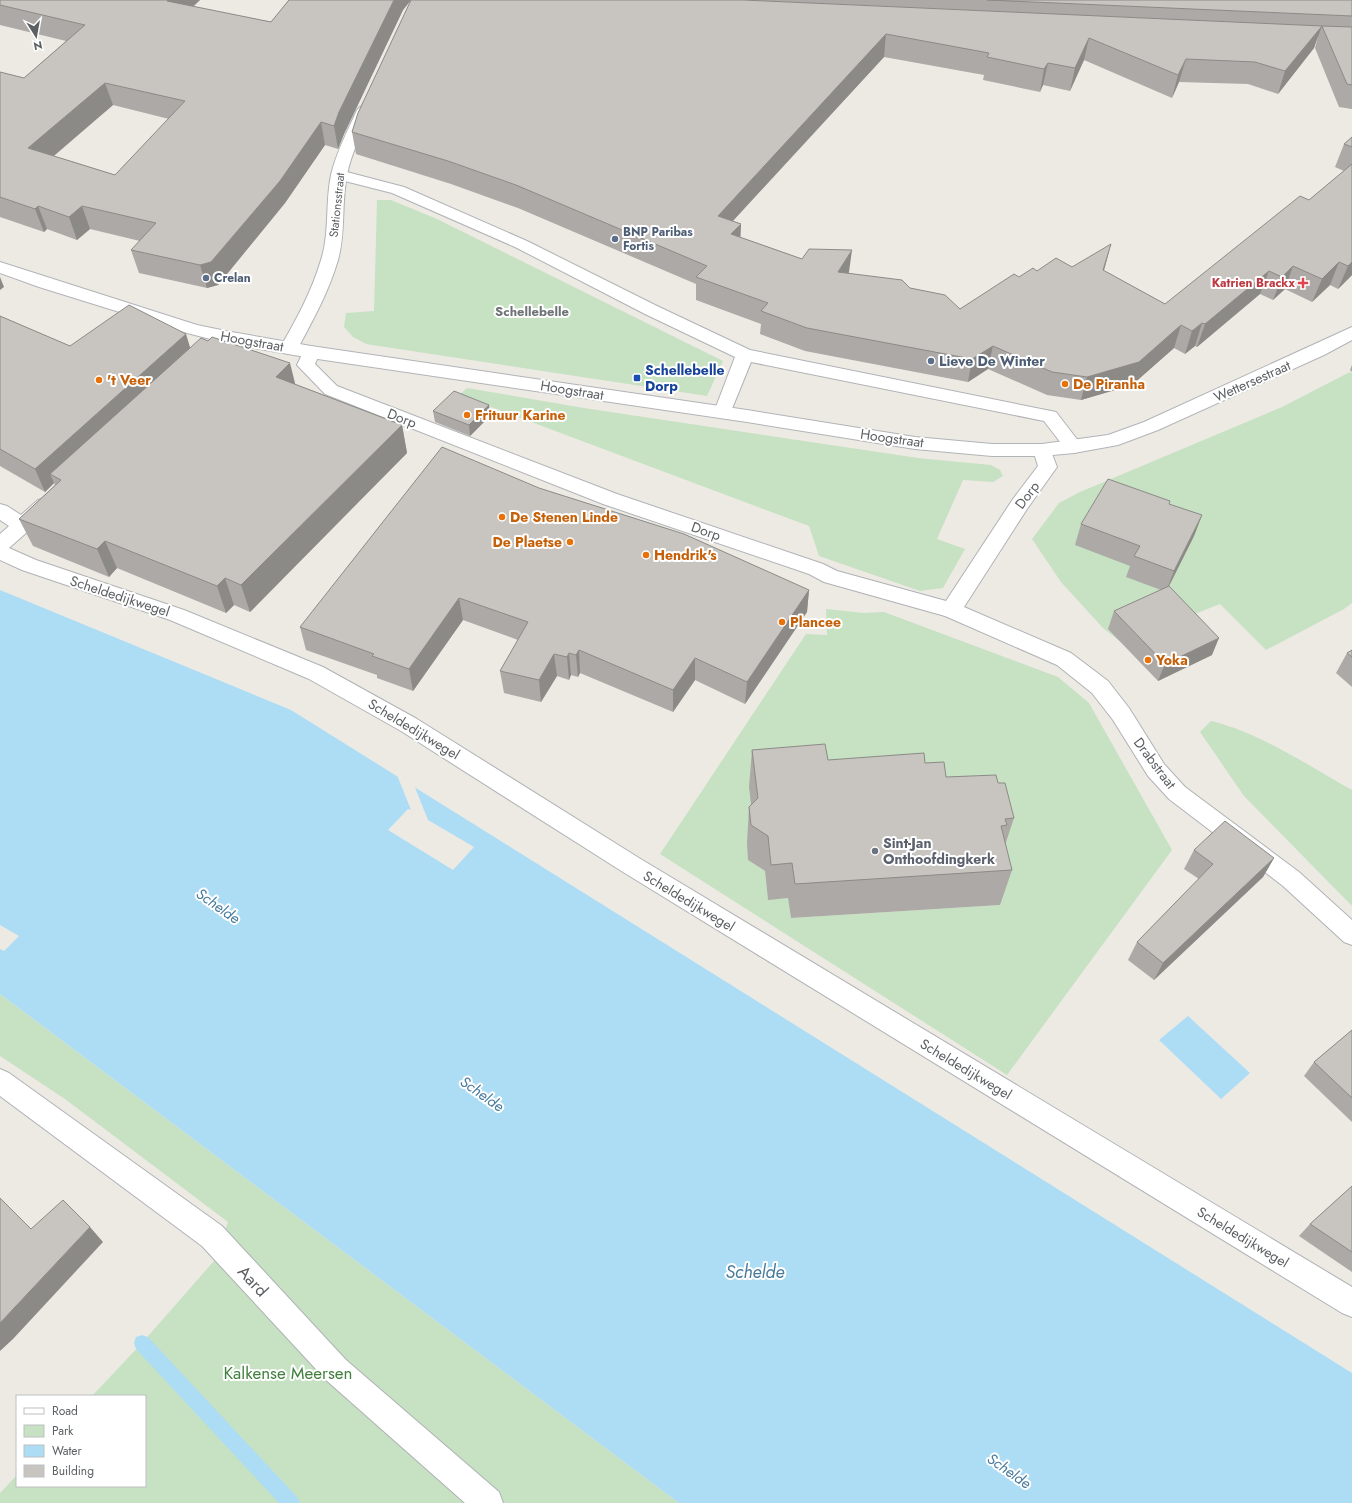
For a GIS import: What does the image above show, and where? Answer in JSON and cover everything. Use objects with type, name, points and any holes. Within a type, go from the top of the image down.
[{"type":"street","name":"Stationsstraat","points":[[289,348],[311,308],[330,259],[335,228],[338,175],[353,135],[370,100]]},
{"type":"street","points":[[338,175],[398,190],[521,244],[651,310],[745,355],[1050,416],[1074,447]]},
{"type":"street","name":"Hoogstraat","points":[[0,267],[45,283],[192,329],[226,337],[310,352],[723,412],[915,443],[992,450],[1042,450],[1111,441],[1151,426]]},
{"type":"street","name":"Wettersestraat","points":[[1151,426],[1318,351],[1352,333]]},
{"type":"street","points":[[210,354],[226,337]]},
{"type":"street","name":"Dorp","points":[[310,352],[306,365],[331,390],[610,499],[816,569],[831,576],[951,610],[1020,504],[1048,467],[1042,450]]},
{"type":"street","points":[[723,412],[745,355]]},
{"type":"street","points":[[0,545],[58,493]]},
{"type":"street","points":[[0,511],[23,525]]},
{"type":"street","name":"Scheldedijkwegel","points":[[0,552],[29,565],[177,615],[316,673],[378,707],[410,725],[631,865],[1352,1303]]},
{"type":"street","name":"Drabstraat","points":[[951,610],[1064,659],[1100,687],[1121,714],[1156,770],[1177,793],[1291,879],[1352,935]]},
{"type":"street","name":"Aard","points":[[0,1082],[212,1236],[336,1370],[488,1503]]},
{"type":"green space","points":[[377,200],[391,200],[437,219],[723,361],[707,396],[366,344],[353,337],[344,327],[346,313],[374,311]]},
{"type":"green space","points":[[1350,372],[1352,373],[1352,603],[1344,609],[1266,650],[1220,604],[1122,643],[1103,628],[1061,582],[1032,539],[1059,503],[1080,492],[1282,407]]},
{"type":"green space","points":[[467,388],[584,408],[918,458],[991,465],[1000,470],[1003,476],[993,482],[963,480],[937,539],[965,549],[943,588],[920,591],[819,556],[809,526],[459,395]]},
{"type":"green space","points":[[826,609],[864,613],[884,612],[1058,677],[1089,703],[1172,850],[1007,1075],[660,854],[806,634],[827,635]],"holes":[[[755,834],[1000,905],[791,918],[788,898],[768,899],[765,871],[748,860]]]},
{"type":"green space","points":[[1211,721],[1248,733],[1301,760],[1352,790],[1352,906],[1244,796],[1200,732]]},
{"type":"green space","name":"Kalkense Meersen","points":[[0,994],[679,1503],[0,1503],[0,1493],[16,1476],[16,1487],[146,1487],[146,1395],[93,1395],[142,1343],[214,1261],[228,1222],[65,1099],[0,1056]]},
{"type":"water","name":"Schelde","points":[[0,590],[291,710],[1352,1373],[1352,1503],[679,1503],[0,994]]},
{"type":"water","points":[[1188,1016],[1250,1073],[1221,1099],[1159,1040]]},
{"type":"pier","points":[[397,775],[414,785],[428,820],[474,847],[453,870],[388,830],[408,809],[411,810]]},
{"type":"pier","points":[[0,925],[19,936],[4,951],[0,949]]},
{"type":"building","points":[[0,0],[169,0],[167,1],[271,22],[289,0],[394,0],[339,112],[334,126],[321,122],[280,181],[211,262],[200,265],[131,250],[156,223],[82,206],[69,217],[38,206],[35,209],[0,197],[0,72],[24,78],[85,25],[0,5]],"holes":[[[105,83],[185,101],[115,175],[28,148]]]},
{"type":"building","points":[[411,0],[743,0],[1322,26],[1285,71],[1255,62],[1186,59],[1178,75],[1089,38],[1075,68],[1048,63],[1044,69],[987,57],[989,53],[886,34],[718,216],[741,224],[731,234],[802,259],[809,249],[852,250],[838,272],[902,280],[910,288],[945,295],[960,309],[1014,274],[1019,277],[1033,268],[1037,271],[1056,258],[1072,267],[1111,244],[1103,270],[1165,304],[1300,196],[1309,200],[1352,164],[1352,262],[1348,266],[1339,262],[1322,279],[1293,266],[1282,277],[1269,271],[1205,324],[1202,323],[1192,331],[1181,325],[1139,362],[1087,377],[1052,372],[993,346],[972,359],[807,328],[761,311],[768,303],[696,277],[707,266],[516,185],[448,161],[352,132],[358,113]]},
{"type":"building","points":[[987,0],[1352,0],[1352,16]]},
{"type":"building","points":[[1322,26],[1352,27],[1352,85],[1347,84]]},
{"type":"building","points":[[1352,137],[1352,147],[1344,144]]},
{"type":"building","points":[[129,305],[186,334],[35,469],[0,449],[0,316],[70,346]]},
{"type":"building","points":[[212,337],[290,363],[276,377],[402,425],[241,585],[225,578],[217,586],[105,541],[97,549],[19,519],[61,480],[50,474],[201,338],[208,341]]},
{"type":"building","points":[[454,391],[489,405],[469,425],[433,411]]},
{"type":"building","points":[[442,447],[539,488],[684,534],[809,590],[747,682],[695,658],[673,690],[579,650],[576,655],[569,653],[567,657],[554,654],[539,680],[500,671],[528,622],[459,598],[409,669],[372,656],[374,654],[300,627]]},
{"type":"building","points":[[1108,479],[1170,501],[1169,504],[1202,515],[1174,571],[1134,556],[1140,546],[1081,524]]},
{"type":"building","points":[[1169,586],[1219,638],[1165,664],[1114,611]]},
{"type":"building","points":[[1352,650],[1352,657],[1347,653]]},
{"type":"building","name":"Sint-Jan Onthoofdingkerk","points":[[825,744],[828,760],[924,753],[925,763],[944,762],[946,777],[996,775],[998,783],[1005,783],[1014,818],[1005,819],[1007,825],[1001,826],[1012,870],[795,884],[792,863],[771,865],[768,836],[751,825],[749,807],[758,798],[752,750]]},
{"type":"building","points":[[1225,821],[1274,858],[1163,963],[1137,942],[1213,864],[1194,850]]},
{"type":"building","points":[[1352,1030],[1352,1098],[1314,1062]]},
{"type":"building","points":[[1352,1186],[1352,1252],[1310,1224]]},
{"type":"building","points":[[0,1198],[31,1229],[63,1200],[90,1227],[0,1323]]},
{"type":"waterway","points":[[142,1343],[291,1503]]},
{"type":"place","name":"BNP Paribas Fortis","points":[[615,239]]},
{"type":"place","name":"Crelan","points":[[206,278]]},
{"type":"place","name":"Katrien Brackx","points":[[1303,283]]},
{"type":"place","name":"Lieve De Winter","points":[[931,361]]},
{"type":"place","name":"Schellebelle Dorp","points":[[637,378]]},
{"type":"place","name":"'t Veer","points":[[99,380]]},
{"type":"place","name":"De Piranha","points":[[1065,384]]},
{"type":"place","name":"Frituur Karine","points":[[467,415]]},
{"type":"place","name":"De Stenen Linde","points":[[502,517]]},
{"type":"place","name":"De Plaetse","points":[[570,542]]},
{"type":"place","name":"Hendrik's","points":[[646,555]]},
{"type":"place","name":"Plancee","points":[[782,622]]},
{"type":"place","name":"Yoka","points":[[1148,660]]},
{"type":"place","name":"Sint-Jan Onthoofdingkerk","points":[[875,851]]},
{"type":"district","name":"Schellebelle","points":[[532,311]]}]
